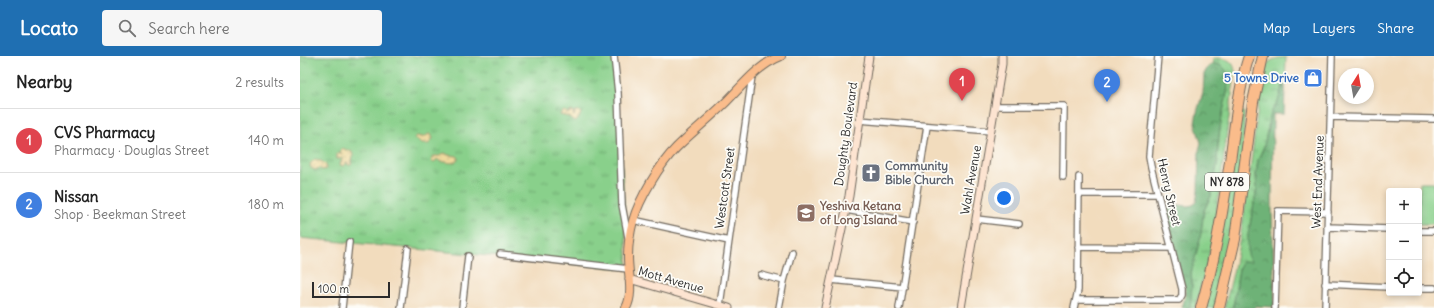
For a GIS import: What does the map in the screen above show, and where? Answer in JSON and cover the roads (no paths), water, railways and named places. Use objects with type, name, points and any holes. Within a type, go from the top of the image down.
[{"type":"highway","name":"NY 878","points":[[1201,308],[1211,273],[1218,236],[1240,87],[1249,56]]},
{"type":"highway","name":"NY 878","points":[[1219,308],[1236,234],[1253,102],[1263,56]]},
{"type":"main road","points":[[626,308],[630,293],[628,269],[629,240],[633,220],[642,197],[660,168],[676,148],[752,75],[772,58],[781,56]]},
{"type":"street","points":[[614,56],[618,93],[622,205],[629,240]]},
{"type":"street","name":"Doughty Boulevard","points":[[825,308],[846,210],[869,56]]},
{"type":"street","name":"Wahl Avenue","points":[[961,308],[1002,64],[1002,56]]},
{"type":"street","name":"Henry Street","points":[[1076,300],[1172,300],[1180,299],[1183,293],[1149,156],[1158,56]]},
{"type":"street","name":"West End Avenue","points":[[1325,308],[1332,56]]},
{"type":"street","name":"Westcott Street","points":[[720,305],[752,75]]},
{"type":"street","points":[[995,106],[1064,106],[1063,177]]},
{"type":"street","points":[[1331,117],[1434,119]]},
{"type":"street","points":[[859,120],[991,131]]},
{"type":"street","points":[[899,308],[927,126]]},
{"type":"street","points":[[1074,308],[1078,290],[1079,177]]},
{"type":"street","points":[[1079,194],[1158,194]]},
{"type":"street","points":[[846,210],[913,222]]},
{"type":"street","points":[[1275,308],[1278,211],[1328,212]]},
{"type":"street","points":[[976,219],[1019,224]]},
{"type":"street","points":[[633,220],[729,240]]},
{"type":"street","points":[[1327,227],[1386,229]]},
{"type":"street","points":[[1422,230],[1434,231]]},
{"type":"street","points":[[342,308],[349,242]]},
{"type":"street","points":[[1078,247],[1172,248]]},
{"type":"street","points":[[402,308],[408,249]]},
{"type":"street","points":[[779,308],[784,281],[792,252]]},
{"type":"street","points":[[500,254],[628,269]]},
{"type":"street","points":[[462,308],[468,256]]},
{"type":"street","points":[[761,275],[784,281]]},
{"type":"street","name":"Mott Avenue","points":[[629,279],[729,308]]},
{"type":"street","points":[[831,280],[903,287]]},
{"type":"street","points":[[1325,284],[1386,287]]},
{"type":"street","points":[[1422,288],[1434,288]]},
{"type":"street","points":[[630,293],[632,308]]},
{"type":"place","name":"5 Towns Drive","points":[[1313,78]]},
{"type":"place","name":"CVS Pharmacy","points":[[962,101]]},
{"type":"place","name":"Nissan","points":[[1107,102]]},
{"type":"place","name":"Community Bible Church","points":[[871,173]]},
{"type":"place","name":"Yeshiva Ketana of Long Island","points":[[806,213]]}]
